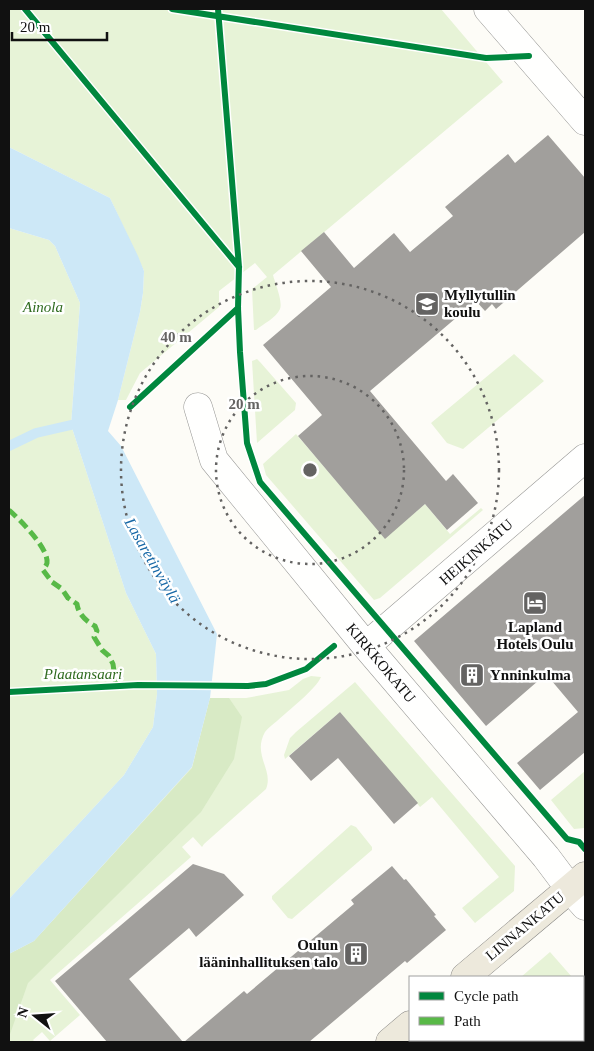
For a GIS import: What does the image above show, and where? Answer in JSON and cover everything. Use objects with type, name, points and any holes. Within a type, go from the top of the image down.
[{"type":"main road","name":"LINNANKATU","points":[[466,976],[580,890]]},
{"type":"main road","points":[[390,1042],[409,1026]]},
{"type":"street","points":[[488,9],[585,120]]},
{"type":"street","name":"KIRKKOKATU","points":[[198,407],[214,460],[366,646],[546,857],[580,890]]},
{"type":"street","name":"HEIKINKATU","points":[[366,646],[585,458]]},
{"type":"green space","points":[[9,9],[441,9],[503,82],[273,275],[281,306],[272,318],[254,330],[252,289],[267,277],[255,263],[219,291],[219,307],[140,373],[126,400],[118,400],[140,312],[144,271],[110,198],[9,147]]},
{"type":"green space","name":"Plaatansaari","points":[[9,228],[49,240],[55,246],[80,303],[71,425],[126,593],[156,654],[157,694],[153,727],[124,775],[9,899]]},
{"type":"green space","points":[[514,354],[544,381],[463,449],[447,443],[431,423]]},
{"type":"green space","points":[[257,359],[296,403],[295,410],[257,443],[252,361]]},
{"type":"green space","points":[[296,434],[385,538],[425,504],[450,534],[481,508],[483,510],[380,598],[374,600],[266,475],[263,464]]},
{"type":"green space","points":[[311,676],[321,677],[308,694],[265,732],[261,748],[268,782],[266,789],[202,847],[193,837],[182,847],[191,857],[50,980],[80,1015],[50,1041],[42,1032],[33,1040],[35,1042],[9,1042],[9,954],[34,941],[192,767],[210,698],[246,698],[289,690],[303,679]]},
{"type":"green space","points":[[355,682],[515,866],[514,891],[475,923],[462,908],[499,877],[432,797],[420,807],[340,712],[285,759],[284,755],[290,738]]},
{"type":"green space","points":[[210,698],[229,698],[242,717],[234,759],[201,812],[28,983],[9,1037],[9,954],[34,941],[192,768]]},
{"type":"green space","points":[[585,771],[585,828],[574,829],[551,800]]},
{"type":"green space","points":[[351,825],[356,827],[372,847],[372,850],[292,919],[288,918],[272,899],[272,896]]},
{"type":"green space","points":[[550,952],[571,976],[522,976]]},
{"type":"green space","points":[[584,990],[585,992],[585,1042],[445,1042],[584,1041]]},
{"type":"water","name":"Lasaretinväylä","points":[[9,147],[110,198],[138,256],[144,271],[140,312],[118,400],[108,431],[121,446],[217,634],[210,698],[192,767],[34,941],[9,954],[9,899],[124,775],[153,727],[157,694],[156,654],[126,593],[71,425],[80,303],[55,246],[49,240],[9,228]]},
{"type":"building","points":[[548,135],[585,178],[585,232],[496,309],[492,304],[485,311],[476,301],[370,391],[446,481],[453,474],[478,503],[447,530],[425,504],[385,539],[298,436],[322,415],[263,345],[331,287],[301,251],[324,232],[354,268],[394,233],[410,252],[453,216],[445,207],[508,154],[515,163]]},
{"type":"building","points":[[585,495],[585,752],[540,790],[517,763],[578,712],[546,674],[486,726],[414,641]]},
{"type":"building","points":[[340,712],[418,803],[394,824],[338,758],[311,781],[289,756]]},
{"type":"building","points":[[193,864],[224,874],[244,895],[196,937],[189,928],[129,979],[183,1042],[107,1042],[55,981]]},
{"type":"building","name":"Oulun lääninhallituksen talo","points":[[392,866],[404,880],[406,879],[446,930],[407,963],[405,961],[309,1042],[184,1042],[244,991],[247,994],[354,904],[351,900]]},
{"type":"waterway","points":[[9,446],[36,433],[71,425]]},
{"type":"marked path","points":[[9,510],[32,534],[43,550],[47,563],[43,570],[52,582],[77,604],[83,617],[95,626],[97,631],[94,637],[113,664],[116,686]]},
{"type":"cycle path","points":[[25,9],[239,267]]},
{"type":"cycle path","points":[[172,9],[486,58],[529,56]]},
{"type":"cycle path","points":[[218,9],[239,267],[238,308],[247,443],[260,482],[567,839],[579,842],[585,849]]},
{"type":"cycle path","points":[[130,407],[238,308]]},
{"type":"cycle path","points":[[9,692],[138,685],[248,686],[266,684],[306,669],[334,646]]},
{"type":"place","name":"Myllytullin koulu","points":[[427,304]]},
{"type":"place","name":"Lapland Hotels Oulu","points":[[535,603]]},
{"type":"place","name":"Ynninkulma","points":[[472,675]]},
{"type":"place","name":"Oulun lääninhallituksen talo","points":[[356,954]]},
{"type":"park label","name":"Ainola","points":[[43,307]]}]
